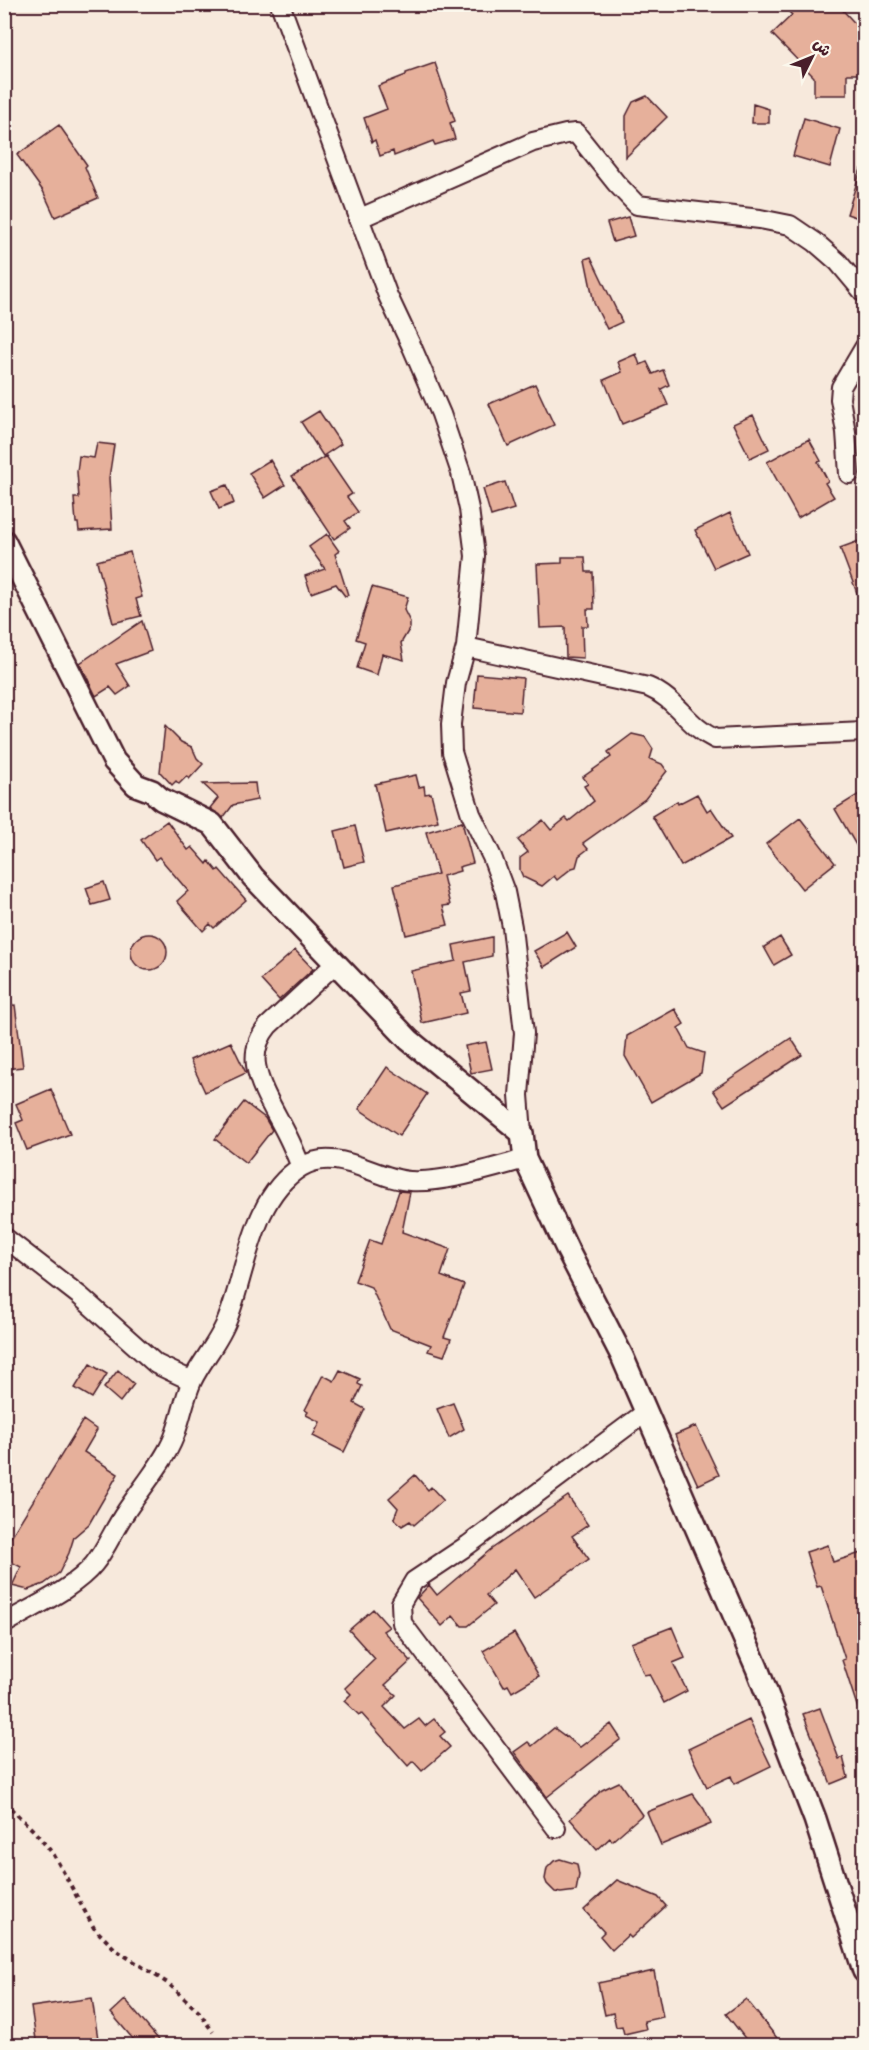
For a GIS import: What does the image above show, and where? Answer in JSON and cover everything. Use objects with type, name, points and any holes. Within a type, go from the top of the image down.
[{"type":"street","points":[[280,4],[388,296],[441,414],[469,509],[475,556],[466,646],[456,683],[451,724],[452,752],[471,814],[492,857],[505,892],[512,927],[524,1033],[519,1095],[525,1159],[573,1261],[622,1356],[757,1668],[815,1819],[864,1971]]},
{"type":"street","points":[[358,219],[533,142],[566,134],[576,134],[616,183],[637,204],[760,219],[790,225],[838,262],[864,293]]},
{"type":"street","points":[[849,474],[846,432],[840,399],[842,387],[864,348]]},
{"type":"street","points":[[4,541],[114,761],[135,785],[152,791],[161,799],[212,824],[253,877],[409,1040],[522,1133]]},
{"type":"street","points":[[466,646],[648,687],[663,693],[701,732],[715,739],[864,732]]},
{"type":"street","points":[[301,1167],[267,1096],[256,1065],[257,1048],[260,1036],[268,1026],[335,964]]},
{"type":"street","points":[[4,1624],[69,1586],[94,1564],[173,1440],[192,1381],[228,1320],[256,1229],[273,1193],[301,1167],[315,1161],[330,1159],[410,1181],[454,1176],[525,1159]]},
{"type":"street","points":[[4,1237],[80,1296],[156,1365],[192,1381]]},
{"type":"street","points":[[556,1828],[402,1623],[400,1603],[414,1581],[468,1545],[646,1412]]},
{"type":"path","points":[[4,1802],[54,1855],[94,1928],[116,1950],[169,1984],[199,2012],[213,2032]]},
{"type":"building","points":[[781,4],[837,4],[864,33],[864,74],[847,74],[847,95],[814,95],[814,77],[772,34],[792,15]]},
{"type":"building","points":[[435,63],[455,121],[450,123],[455,139],[435,145],[433,141],[394,156],[393,151],[380,156],[375,140],[372,142],[364,118],[387,109],[378,86]]},
{"type":"building","points":[[647,96],[667,117],[626,157],[626,116],[633,102]]},
{"type":"building","points":[[753,104],[769,109],[769,123],[752,123]]},
{"type":"building","points":[[804,118],[840,129],[830,167],[793,156]]},
{"type":"building","points":[[59,125],[87,165],[85,167],[98,198],[55,217],[43,191],[17,155]]},
{"type":"building","points":[[861,169],[864,170],[864,220],[847,214]]},
{"type":"building","points":[[628,217],[634,236],[613,242],[607,223]]},
{"type":"building","points":[[591,257],[622,322],[607,329],[594,303],[585,259]]},
{"type":"building","points":[[636,354],[640,365],[647,362],[653,374],[663,370],[669,385],[661,389],[668,405],[622,424],[604,380],[622,372],[618,362]]},
{"type":"building","points":[[535,384],[554,425],[508,446],[489,404]]},
{"type":"building","points":[[319,411],[341,444],[323,456],[301,422]]},
{"type":"building","points":[[753,415],[769,449],[750,458],[733,424]]},
{"type":"building","points":[[809,439],[821,461],[818,462],[828,481],[825,483],[834,497],[798,518],[767,462]]},
{"type":"building","points":[[97,443],[114,445],[109,478],[112,529],[79,531],[74,498],[79,498],[77,472],[79,456],[94,458]]},
{"type":"building","points":[[326,456],[352,494],[347,497],[358,512],[345,521],[350,528],[334,539],[292,476]]},
{"type":"building","points":[[270,460],[285,485],[265,498],[249,473]]},
{"type":"building","points":[[505,482],[514,509],[491,516],[483,489]]},
{"type":"building","points":[[227,485],[234,503],[219,509],[211,491]]},
{"type":"building","points":[[730,513],[748,553],[714,568],[695,530]]},
{"type":"building","points":[[327,534],[339,551],[335,554],[348,595],[345,596],[336,584],[311,593],[305,576],[325,569],[309,547]]},
{"type":"building","points":[[864,539],[864,608],[863,609],[840,548]]},
{"type":"building","points":[[130,552],[142,597],[136,599],[141,616],[113,623],[97,561]]},
{"type":"building","points":[[562,557],[585,557],[586,572],[593,572],[594,609],[587,609],[588,626],[582,626],[583,658],[566,657],[565,627],[540,628],[537,564],[562,563]]},
{"type":"building","points":[[372,587],[408,597],[404,610],[410,622],[410,628],[401,643],[404,660],[382,654],[377,675],[357,668],[365,642],[356,639]]},
{"type":"building","points":[[142,621],[151,651],[116,664],[130,686],[117,695],[110,687],[96,696],[80,663]]},
{"type":"building","points":[[477,674],[523,678],[520,712],[474,708]]},
{"type":"building","points":[[165,726],[181,742],[192,747],[203,764],[189,779],[187,776],[179,784],[176,781],[172,785],[160,772]]},
{"type":"building","points":[[632,734],[645,737],[653,749],[650,759],[662,764],[667,771],[645,799],[583,843],[588,849],[579,856],[576,867],[557,880],[554,876],[542,886],[523,877],[520,870],[520,858],[528,852],[518,840],[543,820],[551,830],[566,818],[569,821],[594,801],[584,786],[588,784],[583,777],[611,757],[608,752]]},
{"type":"building","points":[[416,775],[419,787],[424,786],[425,794],[431,793],[438,821],[386,833],[375,784]]},
{"type":"building","points":[[255,783],[257,800],[233,805],[223,818],[210,808],[218,798],[203,784]]},
{"type":"building","points":[[864,791],[864,859],[835,809]]},
{"type":"building","points":[[697,794],[707,811],[711,808],[731,838],[681,866],[652,816],[677,801],[678,804]]},
{"type":"building","points":[[800,818],[835,863],[802,889],[766,844]]},
{"type":"building","points":[[167,821],[188,850],[192,847],[207,864],[209,861],[217,871],[219,869],[246,900],[214,928],[210,924],[203,931],[177,901],[188,891],[159,857],[155,860],[141,840]]},
{"type":"building","points":[[462,822],[473,863],[459,867],[460,871],[443,876],[450,905],[443,906],[448,925],[406,935],[394,885],[438,874],[426,832]]},
{"type":"building","points":[[355,826],[364,862],[344,867],[335,831]]},
{"type":"building","points":[[104,882],[110,900],[92,905],[86,888]]},
{"type":"building","points":[[567,932],[576,947],[544,967],[534,951]]},
{"type":"building","points":[[149,934],[161,940],[167,952],[161,964],[149,970],[137,964],[131,952],[137,940]]},
{"type":"building","points":[[492,937],[492,956],[465,962],[471,991],[461,993],[466,1013],[422,1023],[411,971],[456,961],[453,945]]},
{"type":"building","points":[[780,937],[791,955],[774,965],[764,947]]},
{"type":"building","points":[[295,950],[313,969],[279,1000],[261,980]]},
{"type":"building","points":[[15,1005],[23,1067],[4,1069],[4,1006]]},
{"type":"building","points":[[675,1009],[684,1024],[678,1028],[689,1048],[704,1053],[701,1073],[651,1102],[625,1056],[627,1036]]},
{"type":"building","points":[[791,1038],[802,1055],[724,1106],[713,1090]]},
{"type":"building","points":[[231,1042],[246,1073],[205,1092],[190,1060]]},
{"type":"building","points":[[486,1042],[492,1069],[471,1073],[465,1046]]},
{"type":"building","points":[[387,1067],[427,1094],[399,1136],[359,1109]]},
{"type":"building","points":[[51,1089],[70,1134],[27,1150],[16,1123],[23,1120],[16,1104]]},
{"type":"building","points":[[244,1102],[265,1118],[272,1130],[246,1163],[215,1139]]},
{"type":"building","points":[[399,1191],[410,1192],[402,1232],[450,1249],[441,1276],[464,1285],[444,1337],[451,1339],[444,1356],[428,1351],[431,1345],[390,1329],[371,1287],[355,1281],[370,1240],[381,1244]]},
{"type":"building","points":[[90,1364],[107,1374],[92,1398],[75,1388]]},
{"type":"building","points":[[118,1370],[134,1384],[120,1402],[104,1388]]},
{"type":"building","points":[[340,1370],[360,1379],[358,1384],[362,1386],[354,1403],[365,1409],[344,1452],[313,1436],[320,1422],[306,1415],[308,1412],[305,1410],[323,1375],[334,1381]]},
{"type":"building","points":[[453,1403],[464,1429],[449,1438],[437,1409]]},
{"type":"building","points":[[83,1420],[97,1430],[84,1452],[118,1474],[89,1524],[74,1537],[59,1573],[44,1584],[28,1590],[12,1586],[21,1567],[4,1558],[4,1548]]},
{"type":"building","points":[[696,1426],[719,1475],[698,1485],[675,1435]]},
{"type":"building","points":[[415,1475],[428,1490],[431,1487],[443,1500],[414,1525],[410,1521],[402,1526],[394,1518],[398,1508],[389,1498]]},
{"type":"building","points":[[568,1496],[588,1525],[572,1536],[589,1559],[534,1597],[515,1569],[486,1595],[494,1605],[468,1626],[462,1626],[453,1616],[442,1626],[417,1598],[429,1585],[437,1595],[490,1550]]},
{"type":"building","points":[[828,1545],[833,1562],[864,1552],[864,1718],[861,1718],[842,1660],[845,1659],[821,1586],[817,1587],[806,1552]]},
{"type":"building","points":[[373,1609],[389,1627],[383,1631],[411,1661],[385,1685],[396,1695],[384,1707],[405,1729],[419,1719],[425,1726],[434,1719],[445,1732],[440,1736],[450,1747],[422,1771],[413,1761],[408,1766],[361,1713],[359,1715],[344,1701],[351,1694],[345,1688],[375,1659],[349,1630]]},
{"type":"building","points":[[672,1627],[685,1658],[673,1663],[687,1691],[664,1703],[649,1674],[644,1675],[631,1643]]},
{"type":"building","points":[[514,1633],[539,1676],[512,1692],[508,1685],[504,1687],[483,1651]]},
{"type":"building","points":[[820,1708],[839,1759],[843,1757],[848,1777],[831,1784],[803,1714]]},
{"type":"building","points":[[749,1720],[771,1766],[734,1784],[731,1776],[707,1787],[688,1749]]},
{"type":"building","points":[[611,1724],[621,1739],[547,1797],[514,1752],[528,1742],[532,1746],[554,1728],[580,1747]]},
{"type":"building","points":[[619,1782],[642,1815],[612,1841],[610,1838],[597,1850],[570,1819],[602,1790]]},
{"type":"building","points":[[693,1794],[711,1824],[661,1845],[647,1812]]},
{"type":"building","points":[[560,1859],[577,1864],[579,1875],[576,1891],[555,1892],[547,1884],[545,1879],[547,1868]]},
{"type":"building","points":[[617,1880],[658,1897],[666,1906],[631,1938],[628,1935],[612,1950],[600,1936],[604,1932],[584,1910]]},
{"type":"building","points":[[654,1971],[663,2017],[644,2021],[646,2029],[624,2034],[622,2026],[616,2027],[613,2013],[605,2015],[598,1983]]},
{"type":"building","points":[[92,1998],[99,2046],[37,2046],[31,2007]]},
{"type":"building","points":[[746,1999],[777,2038],[768,2046],[751,2046],[726,2014]]},
{"type":"building","points":[[125,2000],[164,2046],[139,2046],[111,2013]]}]
